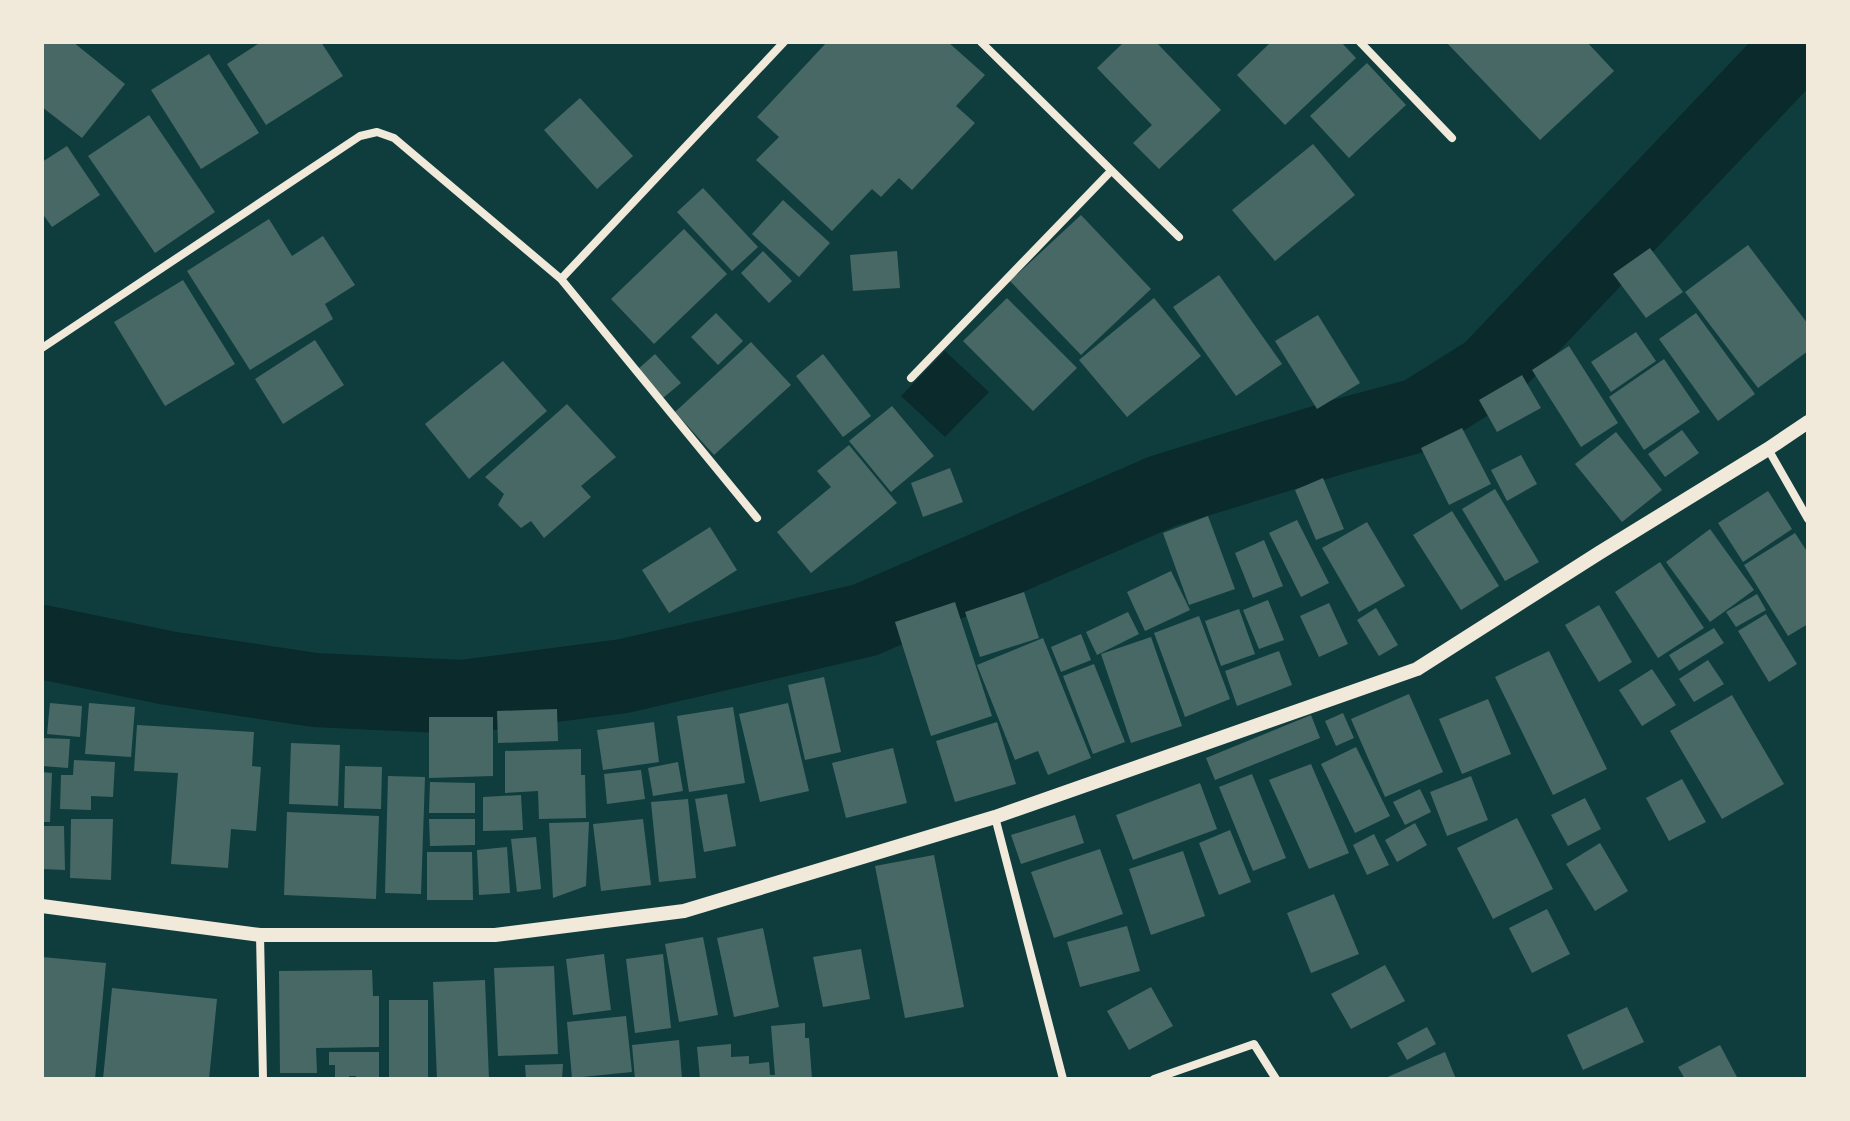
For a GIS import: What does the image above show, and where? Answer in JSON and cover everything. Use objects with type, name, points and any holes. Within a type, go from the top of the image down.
[{"type":"street","points":[[561,279],[784,42]]},
{"type":"street","points":[[981,42],[1179,237]]},
{"type":"street","points":[[1360,42],[1452,138]]},
{"type":"street","points":[[42,348],[360,136],[377,132],[394,138],[561,279],[757,518]]},
{"type":"street","points":[[911,378],[1111,171]]},
{"type":"street","points":[[42,906],[260,935],[495,935],[684,911],[995,817],[1417,669],[1808,422]]},
{"type":"street","points":[[1768,449],[1808,519]]},
{"type":"street","points":[[995,817],[1063,1079]]},
{"type":"street","points":[[260,935],[263,1079]]},
{"type":"street","points":[[1154,1079],[1254,1044],[1276,1079]]},
{"type":"water","points":[[945,351],[989,392],[945,437],[901,396]]},
{"type":"building","points":[[42,42],[73,42],[125,84],[82,138],[42,107]]},
{"type":"building","points":[[261,42],[321,42],[343,76],[266,125],[227,64]]},
{"type":"building","points":[[827,42],[948,42],[985,75],[956,106],[975,123],[912,190],[899,178],[881,197],[872,189],[832,231],[756,160],[779,137],[757,117]]},
{"type":"building","points":[[1124,42],[1156,42],[1221,110],[1159,169],[1133,143],[1152,125],[1097,68]]},
{"type":"building","points":[[1271,42],[1341,42],[1356,58],[1285,125],[1237,75]]},
{"type":"building","points":[[1446,42],[1587,42],[1614,71],[1540,140]]},
{"type":"building","points":[[209,54],[259,133],[201,169],[151,90]]},
{"type":"building","points":[[1367,63],[1406,105],[1349,158],[1310,116]]},
{"type":"building","points":[[580,98],[633,156],[597,189],[544,130]]},
{"type":"building","points":[[149,115],[215,212],[155,253],[88,156]]},
{"type":"building","points":[[1313,144],[1355,195],[1275,261],[1232,210]]},
{"type":"building","points":[[67,146],[100,195],[52,227],[42,213],[42,162]]},
{"type":"building","points":[[703,188],[758,247],[732,271],[677,212]]},
{"type":"building","points":[[783,200],[830,243],[799,277],[752,234]]},
{"type":"building","points":[[1081,215],[1151,289],[1081,355],[1010,281]]},
{"type":"building","points":[[269,219],[292,256],[323,236],[355,285],[325,304],[333,319],[250,370],[187,271]]},
{"type":"building","points":[[684,229],[727,274],[654,344],[611,299]]},
{"type":"building","points":[[1748,245],[1808,324],[1808,351],[1758,388],[1685,292]]},
{"type":"building","points":[[1650,248],[1683,292],[1646,318],[1613,274]]},
{"type":"building","points":[[763,251],[792,281],[769,303],[741,273]]},
{"type":"building","points":[[897,251],[900,288],[853,291],[850,255]]},
{"type":"building","points":[[1219,275],[1282,364],[1236,396],[1173,307]]},
{"type":"building","points":[[183,280],[235,364],[165,406],[114,322]]},
{"type":"building","points":[[1007,298],[1077,368],[1033,411],[963,341]]},
{"type":"building","points":[[1154,298],[1201,356],[1127,417],[1079,360]]},
{"type":"building","points":[[716,313],[743,341],[718,365],[691,337]]},
{"type":"building","points":[[1696,313],[1755,394],[1718,421],[1659,339]]},
{"type":"building","points":[[1318,315],[1360,383],[1317,409],[1275,341]]},
{"type":"building","points":[[1636,332],[1656,361],[1611,392],[1591,362]]},
{"type":"building","points":[[315,340],[344,385],[283,424],[255,379]]},
{"type":"building","points":[[751,342],[791,385],[714,455],[675,412]]},
{"type":"building","points":[[1569,346],[1618,423],[1581,447],[1532,370]]},
{"type":"building","points":[[655,354],[681,383],[663,398],[637,370]]},
{"type":"building","points":[[823,354],[871,416],[843,437],[796,376]]},
{"type":"building","points":[[1664,359],[1700,412],[1644,450],[1609,397]]},
{"type":"building","points":[[503,361],[547,411],[469,479],[425,424]]},
{"type":"building","points":[[1522,375],[1541,408],[1497,432],[1479,400]]},
{"type":"building","points":[[567,404],[616,457],[581,486],[591,497],[544,538],[531,521],[521,528],[498,505],[504,494],[485,477]]},
{"type":"building","points":[[892,406],[934,456],[891,492],[849,441]]},
{"type":"building","points":[[1462,428],[1491,484],[1449,505],[1421,448]]},
{"type":"building","points":[[1682,430],[1699,453],[1665,477],[1648,454]]},
{"type":"building","points":[[1616,432],[1662,490],[1622,522],[1575,464]]},
{"type":"building","points":[[849,445],[897,503],[811,573],[777,532],[831,487],[817,471]]},
{"type":"building","points":[[1521,455],[1537,484],[1507,501],[1491,470]]},
{"type":"building","points":[[950,468],[963,502],[923,517],[911,483]]},
{"type":"building","points":[[1323,478],[1344,529],[1316,540],[1295,490]]},
{"type":"building","points":[[1495,489],[1539,562],[1505,581],[1462,509]]},
{"type":"building","points":[[1768,491],[1792,529],[1743,562],[1718,523]]},
{"type":"building","points":[[1452,511],[1499,586],[1461,610],[1413,535]]},
{"type":"building","points":[[1208,516],[1235,589],[1189,605],[1163,533]]},
{"type":"building","points":[[1297,520],[1329,583],[1301,597],[1269,533]]},
{"type":"building","points":[[1367,522],[1405,586],[1359,612],[1322,548]]},
{"type":"building","points":[[710,527],[737,570],[669,613],[642,570]]},
{"type":"building","points":[[1710,529],[1754,590],[1710,622],[1666,562]]},
{"type":"building","points":[[1795,533],[1808,553],[1808,624],[1788,636],[1744,565]]},
{"type":"building","points":[[1264,540],[1283,586],[1253,598],[1235,553]]},
{"type":"building","points":[[1660,562],[1704,628],[1658,658],[1615,592]]},
{"type":"building","points":[[1171,571],[1190,610],[1145,631],[1127,592]]},
{"type":"building","points":[[1024,592],[1039,638],[980,657],[965,612]]},
{"type":"building","points":[[1757,594],[1766,610],[1736,627],[1726,612]]},
{"type":"building","points":[[1268,600],[1284,640],[1259,649],[1243,610]]},
{"type":"building","points":[[955,602],[992,716],[931,736],[895,622]]},
{"type":"building","points":[[1329,603],[1348,644],[1319,657],[1300,616]]},
{"type":"building","points":[[1599,605],[1632,662],[1599,682],[1565,625]]},
{"type":"building","points":[[1376,608],[1398,645],[1379,656],[1357,620]]},
{"type":"building","points":[[1239,609],[1255,654],[1221,666],[1205,621]]},
{"type":"building","points":[[1128,612],[1139,634],[1097,655],[1086,632]]},
{"type":"building","points":[[1766,614],[1797,664],[1769,682],[1738,631]]},
{"type":"building","points":[[1199,616],[1230,699],[1185,717],[1154,633]]},
{"type":"building","points":[[1714,628],[1724,643],[1679,671],[1669,655]]},
{"type":"building","points":[[1081,634],[1091,660],[1061,672],[1051,647]]},
{"type":"building","points":[[1151,637],[1182,726],[1131,743],[1101,654]]},
{"type":"building","points":[[1043,638],[1091,758],[1048,775],[1038,751],[1015,760],[977,665]]},
{"type":"building","points":[[1279,651],[1292,685],[1237,706],[1225,671]]},
{"type":"building","points":[[1549,651],[1607,769],[1553,795],[1495,677]]},
{"type":"building","points":[[1708,660],[1724,684],[1694,702],[1679,679]]},
{"type":"building","points":[[1094,664],[1125,742],[1093,754],[1063,676]]},
{"type":"building","points":[[1652,669],[1676,705],[1642,726],[1619,690]]},
{"type":"building","points":[[824,677],[841,752],[805,760],[788,685]]},
{"type":"building","points":[[1409,694],[1443,772],[1385,797],[1351,719]]},
{"type":"building","points":[[1732,695],[1784,784],[1722,819],[1670,731]]},
{"type":"building","points":[[1488,699],[1511,754],[1462,774],[1439,719]]},
{"type":"building","points":[[50,703],[82,706],[80,737],[47,734]]},
{"type":"building","points":[[89,703],[135,707],[131,757],[85,754]]},
{"type":"building","points":[[788,703],[809,791],[760,802],[739,714]]},
{"type":"building","points":[[733,707],[745,783],[689,792],[677,716]]},
{"type":"building","points":[[557,709],[558,741],[498,743],[497,711]]},
{"type":"building","points":[[1343,713],[1354,738],[1336,746],[1325,721]]},
{"type":"building","points":[[1311,715],[1320,738],[1215,780],[1206,758]]},
{"type":"building","points":[[429,717],[493,717],[493,776],[429,778]]},
{"type":"building","points":[[654,722],[659,762],[603,770],[597,730]]},
{"type":"building","points":[[997,722],[1016,784],[955,802],[936,741]]},
{"type":"building","points":[[137,725],[254,732],[252,766],[261,767],[256,831],[231,829],[228,868],[171,864],[178,773],[134,771]]},
{"type":"building","points":[[42,738],[70,739],[68,768],[42,766]]},
{"type":"building","points":[[291,743],[340,745],[338,806],[289,804]]},
{"type":"building","points":[[1356,747],[1390,816],[1355,833],[1321,764]]},
{"type":"building","points":[[893,748],[907,803],[846,818],[832,763]]},
{"type":"building","points":[[581,749],[586,818],[539,819],[538,791],[505,793],[505,751]]},
{"type":"building","points":[[74,760],[115,762],[113,797],[91,796],[91,810],[60,809],[61,775],[73,775]]},
{"type":"building","points":[[678,762],[683,791],[653,796],[648,768]]},
{"type":"building","points":[[1311,764],[1349,853],[1309,869],[1269,780]]},
{"type":"building","points":[[345,766],[382,767],[381,809],[344,808]]},
{"type":"building","points":[[641,770],[645,799],[607,804],[604,774]]},
{"type":"building","points":[[42,772],[52,773],[50,822],[42,822]]},
{"type":"building","points":[[1252,774],[1286,858],[1253,871],[1219,787]]},
{"type":"building","points":[[388,776],[425,777],[421,894],[385,893]]},
{"type":"building","points":[[1471,776],[1488,820],[1447,836],[1430,792]]},
{"type":"building","points":[[1682,779],[1706,822],[1669,841],[1646,798]]},
{"type":"building","points":[[430,782],[475,783],[475,813],[429,813]]},
{"type":"building","points":[[1200,783],[1217,829],[1133,860],[1116,815]]},
{"type":"building","points":[[1420,789],[1431,812],[1405,825],[1393,802]]},
{"type":"building","points":[[727,794],[736,846],[704,852],[695,799]]},
{"type":"building","points":[[521,795],[523,830],[483,831],[483,797]]},
{"type":"building","points":[[1585,798],[1601,829],[1568,846],[1551,815]]},
{"type":"building","points":[[688,799],[696,878],[659,882],[651,802]]},
{"type":"building","points":[[287,812],[379,816],[376,899],[284,895]]},
{"type":"building","points":[[1075,815],[1084,843],[1021,864],[1011,835]]},
{"type":"building","points":[[1517,818],[1553,889],[1493,919],[1457,848]]},
{"type":"building","points":[[71,819],[113,819],[111,880],[70,878]]},
{"type":"building","points":[[429,819],[475,819],[475,845],[430,846]]},
{"type":"building","points":[[643,819],[651,885],[601,891],[593,824]]},
{"type":"building","points":[[589,822],[586,886],[553,898],[549,823]]},
{"type":"building","points":[[1415,823],[1427,845],[1397,862],[1385,840]]},
{"type":"building","points":[[42,826],[64,826],[65,870],[42,869]]},
{"type":"building","points":[[1230,830],[1251,882],[1219,895],[1199,843]]},
{"type":"building","points":[[1374,834],[1389,865],[1367,875],[1353,845]]},
{"type":"building","points":[[536,837],[541,889],[517,892],[511,839]]},
{"type":"building","points":[[1600,843],[1628,891],[1595,911],[1566,864]]},
{"type":"building","points":[[507,847],[510,893],[479,895],[477,850]]},
{"type":"building","points":[[1100,849],[1123,914],[1054,938],[1031,872]]},
{"type":"building","points":[[1183,851],[1205,916],[1151,935],[1129,869]]},
{"type":"building","points":[[427,852],[472,852],[473,900],[427,900]]},
{"type":"building","points":[[934,855],[964,1007],[905,1018],[875,866]]},
{"type":"building","points":[[1334,894],[1359,954],[1311,973],[1287,913]]},
{"type":"building","points":[[1547,909],[1570,954],[1532,973],[1509,928]]},
{"type":"building","points":[[1127,926],[1140,971],[1080,987],[1067,942]]},
{"type":"building","points":[[763,928],[779,1007],[734,1017],[717,938]]},
{"type":"building","points":[[703,937],[718,1015],[679,1022],[665,944]]},
{"type":"building","points":[[861,949],[870,999],[823,1007],[813,957]]},
{"type":"building","points":[[604,954],[611,1010],[573,1015],[566,959]]},
{"type":"building","points":[[663,954],[671,1028],[635,1033],[626,959]]},
{"type":"building","points":[[42,957],[106,963],[95,1079],[42,1079]]},
{"type":"building","points":[[1385,965],[1405,1001],[1351,1029],[1331,994]]},
{"type":"building","points":[[554,966],[558,1054],[498,1056],[494,968]]},
{"type":"building","points":[[372,970],[373,996],[379,996],[379,1047],[316,1048],[317,1073],[280,1073],[279,971]]},
{"type":"building","points":[[485,980],[489,1079],[437,1079],[433,982]]},
{"type":"building","points":[[1151,987],[1173,1026],[1129,1050],[1107,1011]]},
{"type":"building","points":[[112,988],[217,999],[209,1079],[103,1079]]},
{"type":"building","points":[[389,1000],[428,1000],[428,1079],[389,1079]]},
{"type":"building","points":[[1627,1007],[1644,1042],[1583,1070],[1567,1035]]},
{"type":"building","points":[[626,1016],[632,1072],[572,1078],[567,1022]]},
{"type":"building","points":[[805,1023],[812,1079],[700,1079],[697,1047],[731,1044],[731,1057],[749,1056],[749,1064],[769,1062],[770,1075],[775,1075],[771,1026]]},
{"type":"building","points":[[1427,1027],[1436,1044],[1407,1060],[1397,1043]]},
{"type":"building","points":[[679,1040],[682,1079],[635,1079],[632,1045]]},
{"type":"building","points":[[1720,1045],[1738,1079],[1685,1079],[1678,1067]]},
{"type":"building","points":[[329,1052],[379,1052],[379,1079],[349,1076],[349,1079],[335,1079],[335,1065],[329,1065]]},
{"type":"building","points":[[1445,1052],[1456,1079],[1383,1079]]},
{"type":"building","points":[[563,1064],[562,1079],[526,1079],[525,1065]]},
{"type":"waterway","points":[[42,642],[168,668],[315,690],[462,697],[624,676],[865,620],[1163,491],[1419,415],[1489,371],[1801,42]]}]
